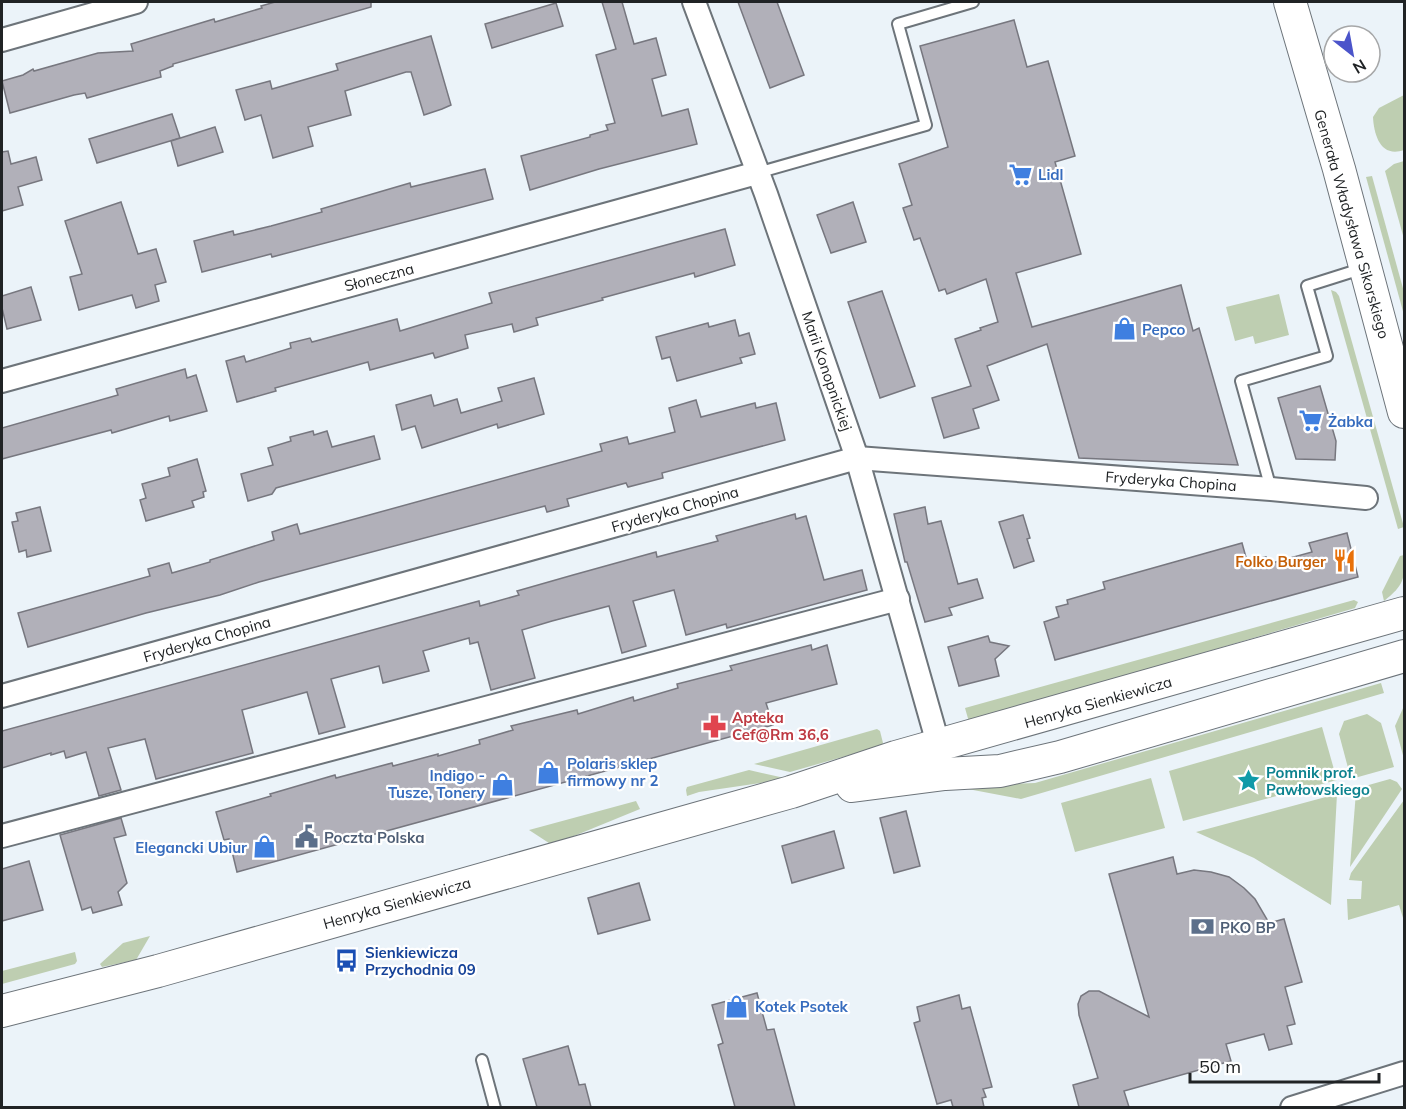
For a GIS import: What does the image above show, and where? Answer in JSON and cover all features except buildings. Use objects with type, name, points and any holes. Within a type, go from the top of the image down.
[{"type":"street","points":[[2,40],[136,2]]},
{"type":"street","name":"Marii Konopnickiej","points":[[694,2],[857,458],[939,747]]},
{"type":"street","name":"Generała Władysława Sikorskiego","points":[[1290,2],[1339,169],[1404,412]]},
{"type":"street","name":"Słoneczna","points":[[2,381],[757,173]]},
{"type":"street","name":"Fryderyka Chopina","points":[[2,696],[857,458],[1366,498]]},
{"type":"street","points":[[2,836],[898,599]]},
{"type":"street","name":"Henryka Sienkiewicza","points":[[2,1011],[159,971],[791,792],[896,757],[939,747],[1404,613]]},
{"type":"street","name":"Henryka Sienkiewicza","points":[[791,792],[945,774],[1000,771],[1060,757],[1404,656]]},
{"type":"street","points":[[1292,1107],[1404,1073]]},
{"type":"lane","points":[[757,173],[926,125],[898,24],[973,2]]},
{"type":"lane","points":[[1271,489],[1240,381],[1327,356],[1306,286],[1365,268]]},
{"type":"lane","points":[[482,1060],[495,1107]]},
{"type":"green space","points":[[1404,95],[1404,150],[1390,151],[1380,144],[1377,138],[1373,117],[1379,108]]},
{"type":"green space","points":[[1404,161],[1404,239],[1385,171],[1394,164]]},
{"type":"green space","points":[[1372,176],[1404,292],[1404,315],[1366,177]]},
{"type":"green space","points":[[1331,290],[1339,296],[1404,527],[1398,529]]},
{"type":"green space","points":[[1279,294],[1289,335],[1255,344],[1253,336],[1235,341],[1226,307]]},
{"type":"green space","points":[[1404,555],[1402,581],[1384,601],[1382,592],[1400,556]]},
{"type":"green space","points":[[1354,600],[1358,602],[1355,608],[969,722],[965,708]]},
{"type":"green space","points":[[1381,683],[1384,693],[1021,799],[952,786],[1035,783]]},
{"type":"green space","points":[[1404,706],[1404,759],[1395,726]]},
{"type":"green space","points":[[1367,714],[1381,723],[1394,767],[1351,779],[1339,734],[1344,721]]},
{"type":"green space","points":[[1322,727],[1337,780],[1183,821],[1169,771]]},
{"type":"green space","points":[[877,729],[880,731],[883,743],[881,746],[790,772],[754,764]]},
{"type":"green space","points":[[749,770],[789,779],[699,792],[687,796],[687,787]]},
{"type":"green space","points":[[1151,778],[1165,828],[1075,852],[1061,803]]},
{"type":"green space","points":[[1390,779],[1397,782],[1402,789],[1350,867],[1356,792],[1358,788]]},
{"type":"green space","points":[[1337,794],[1331,905],[1254,858],[1196,832]]},
{"type":"green space","points":[[1404,800],[1404,921],[1399,905],[1348,920],[1347,899],[1361,899],[1362,881],[1349,880],[1351,873]]},
{"type":"green space","points":[[636,801],[640,809],[552,845],[529,830]]},
{"type":"green space","points":[[150,936],[136,960],[102,967],[100,964],[123,943]]},
{"type":"green space","points":[[75,952],[77,961],[75,964],[2,984],[2,971]]},
{"type":"place","name":"Lidl","points":[[1020,174]]},
{"type":"place","name":"Pepco","points":[[1124,329]]},
{"type":"place","name":"Żabka","points":[[1310,421]]},
{"type":"place","name":"Folko Burger","points":[[1344,561]]},
{"type":"place","name":"Apteka Cef@Rm 36,6","points":[[714,726]]},
{"type":"place","name":"Polaris sklep firmowy nr 2","points":[[549,772]]},
{"type":"place","name":"Pomnik prof. Pawłowskiego","points":[[1248,781]]},
{"type":"place","name":"Indigo - Tusze, Tonery","points":[[503,784]]},
{"type":"place","name":"Poczta Polska","points":[[306,837]]},
{"type":"place","name":"Elegancki Ubiur","points":[[265,847]]},
{"type":"place","name":"PKO BP","points":[[1202,927]]},
{"type":"place","name":"Sienkiewicza Przychodnia 09","points":[[347,961]]},
{"type":"place","name":"Kotek Psotek","points":[[737,1006]]}]
